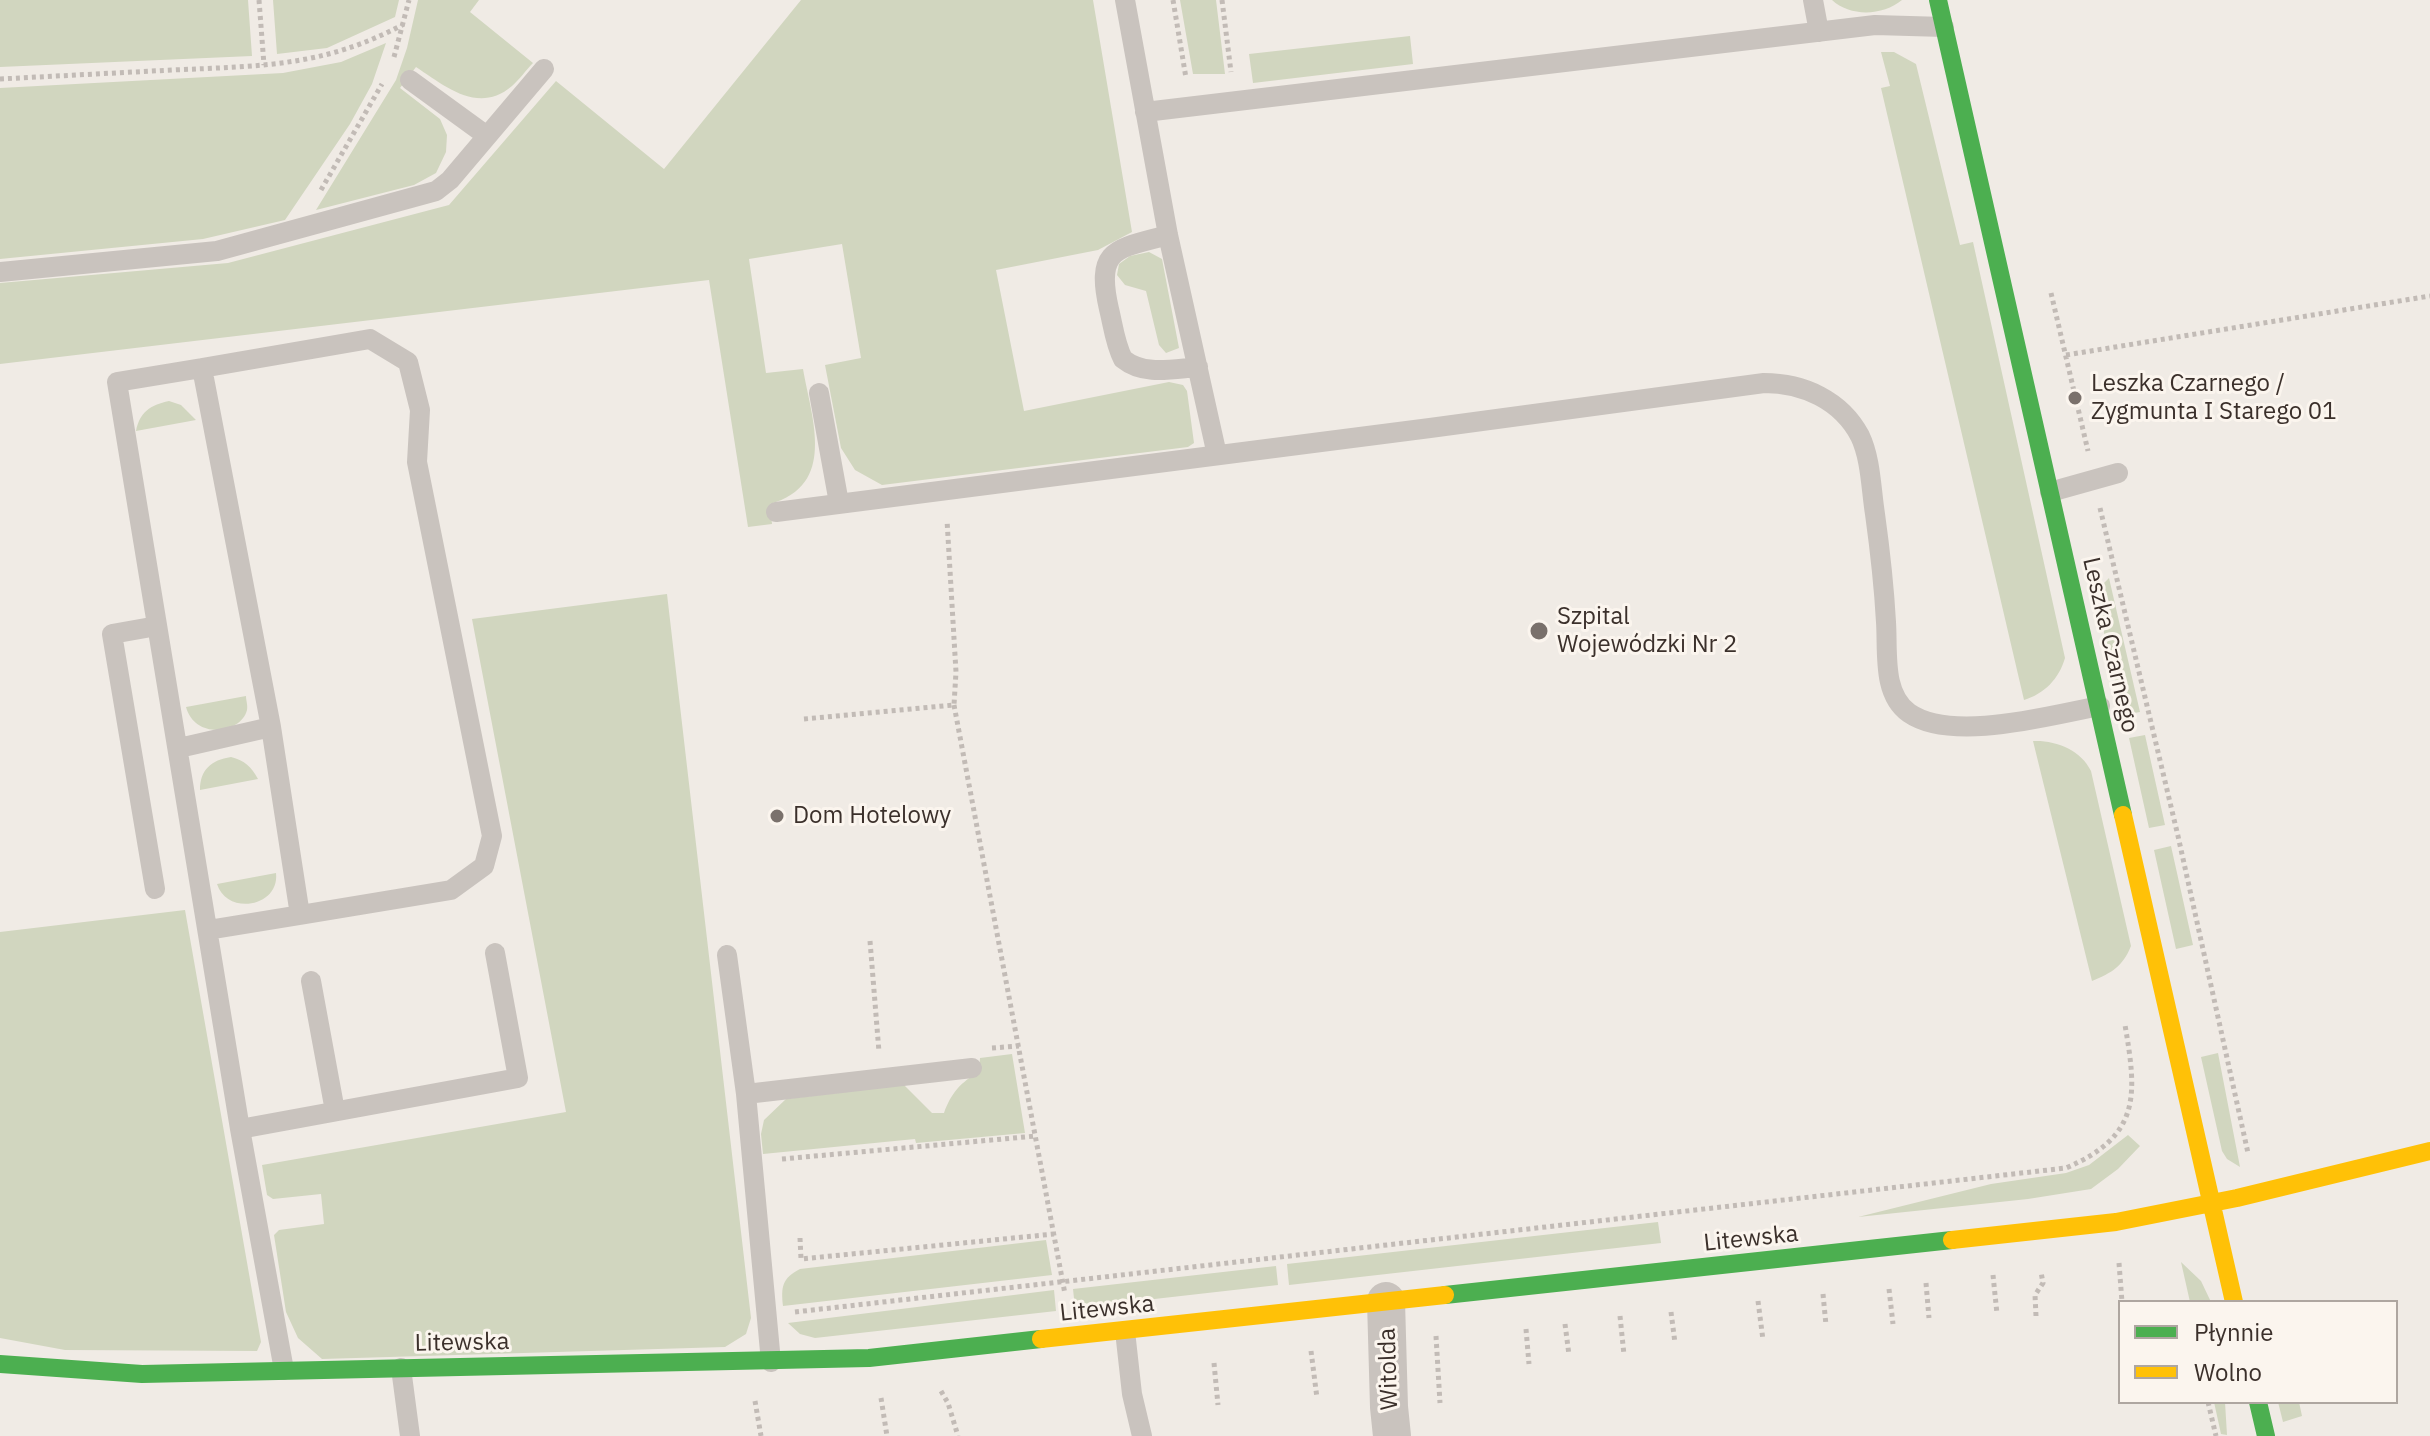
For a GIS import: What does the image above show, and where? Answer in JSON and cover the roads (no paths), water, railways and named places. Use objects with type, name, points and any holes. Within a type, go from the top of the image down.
[{"type":"street","name":"Leszka Czarnego","points":[[1938,0],[2234,1300]]},
{"type":"street","name":"Litewska","points":[[0,1364],[142,1374],[869,1358],[2116,1222],[2430,1151]]},
{"type":"street","name":"Witolda","points":[[1386,1301],[1392,1436]]},
{"type":"street","points":[[2258,1404],[2266,1436]]},
{"type":"lane","points":[[1125,0],[1168,235],[1217,455]]},
{"type":"lane","points":[[1813,0],[1819,32]]},
{"type":"lane","points":[[1145,112],[1875,25],[1944,27]]},
{"type":"lane","points":[[0,272],[217,251],[436,191],[450,180],[544,69]]},
{"type":"lane","points":[[410,80],[487,136]]},
{"type":"lane","points":[[1168,235],[1129,246],[1112,257],[1105,270],[1104,287],[1123,359],[1130,365],[1150,370],[1198,367]]},
{"type":"lane","points":[[208,930],[451,890],[484,866],[492,836],[417,462],[420,410],[408,362],[370,339],[117,382],[240,1129],[284,1370]]},
{"type":"lane","points":[[202,368],[271,727],[300,915]]},
{"type":"lane","points":[[776,512],[1764,383],[1785,383],[1818,395],[1849,421],[1860,437],[1867,456],[1884,573],[1889,681],[1901,706],[1911,715],[1943,726],[1968,728],[2100,706]]},
{"type":"lane","points":[[819,393],[839,503]]},
{"type":"lane","points":[[2050,492],[2118,473]]},
{"type":"lane","points":[[155,889],[112,634],[157,626]]},
{"type":"lane","points":[[179,748],[271,727]]},
{"type":"lane","points":[[240,1129],[518,1078],[495,953]]},
{"type":"lane","points":[[727,955],[746,1094],[771,1362]]},
{"type":"lane","points":[[311,981],[335,1111]]},
{"type":"lane","points":[[746,1094],[972,1068]]},
{"type":"lane","points":[[1125,1331],[1132,1394],[1142,1436]]},
{"type":"lane","points":[[401,1368],[410,1436]]},
{"type":"place","name":"Leszka Czarnego / Zygmunta I Starego 01","points":[[2075,398]]},
{"type":"place","name":"Szpital Wojewódzki Nr 2","points":[[1539,631]]},
{"type":"place","name":"Dom Hotelowy","points":[[777,816]]}]
